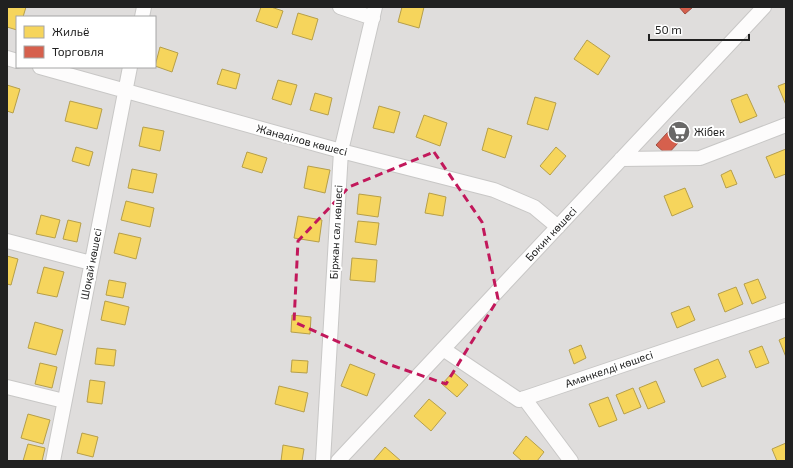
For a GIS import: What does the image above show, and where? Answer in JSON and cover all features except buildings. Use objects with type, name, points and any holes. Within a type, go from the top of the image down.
[{"type":"street","points":[[340,7],[374,12]]},
{"type":"street","name":"Бокин көшесі","points":[[338,461],[764,7]]},
{"type":"street","name":"Біржан сал көшесі","points":[[323,461],[341,151],[374,12]]},
{"type":"street","name":"Жанәділов көшесі","points":[[44,68],[341,151],[494,190],[534,207],[558,227]]},
{"type":"street","name":"Шоқай көшесі","points":[[53,461],[124,90],[130,68]]},
{"type":"street","points":[[621,159],[700,158],[786,125]]},
{"type":"street","points":[[7,241],[91,263]]},
{"type":"street","name":"Аманкелді көшесі","points":[[524,398],[786,310]]},
{"type":"street","points":[[443,349],[519,400],[524,398],[571,461]]},
{"type":"street","points":[[7,387],[64,401]]},
{"type":"highlighted area","points":[[434,152],[482,222],[498,299],[446,384],[388,364],[294,322],[298,241],[349,187]]},
{"type":"shaded area","points":[[7,7],[786,7],[786,461],[7,461]]},
{"type":"place","name":"Жібек","points":[[679,132]]}]
